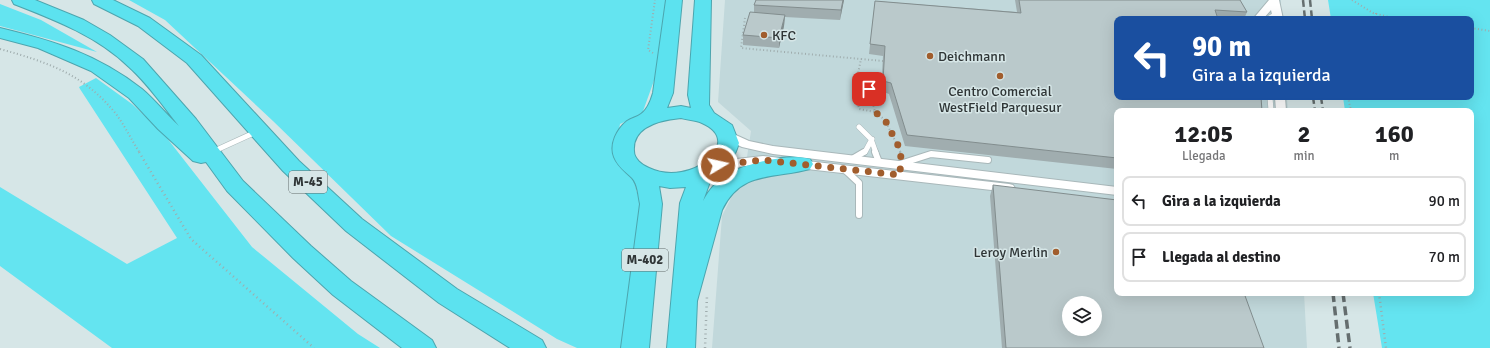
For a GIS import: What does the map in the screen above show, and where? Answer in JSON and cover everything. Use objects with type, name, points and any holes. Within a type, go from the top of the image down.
[{"type":"highway","points":[[20,0],[78,24],[104,39],[136,63],[189,124],[235,186]]},
{"type":"highway","name":"M-45","points":[[100,0],[144,22],[194,59],[291,166],[354,225],[448,296],[532,348]]},
{"type":"highway","points":[[117,0],[144,22]]},
{"type":"highway","name":"M-402","points":[[635,348],[651,204],[648,186],[641,174],[626,161],[623,144],[624,138],[633,128],[650,117],[659,104],[663,93],[674,0]]},
{"type":"highway","points":[[703,0],[698,95],[700,105],[706,117]]},
{"type":"highway","points":[[0,32],[34,41],[66,52],[98,66],[118,79],[136,94],[165,124],[235,186],[302,252],[342,288],[422,348]]},
{"type":"highway","points":[[650,117],[674,112],[689,113],[706,117],[721,126],[727,135]]},
{"type":"highway","name":"M-402","points":[[681,348],[691,202],[710,170],[727,153],[729,145],[727,135]]},
{"type":"highway","points":[[684,305],[710,210],[721,189],[733,180],[756,170],[781,165],[802,164]]},
{"type":"highway","points":[[641,174],[665,180],[680,180],[710,170]]},
{"type":"street","points":[[1274,1],[1278,16]]},
{"type":"street","points":[[1261,16],[1274,1]]},
{"type":"street","points":[[727,135],[746,144],[766,149],[1114,191]]},
{"type":"street","points":[[710,170],[763,160],[1114,200]]},
{"type":"lane","points":[[859,128],[868,133],[872,139],[879,162]]},
{"type":"lane","points":[[210,153],[259,131]]},
{"type":"lane","points":[[852,159],[865,152],[872,139]]},
{"type":"lane","points":[[900,164],[931,154],[988,160]]},
{"type":"lane","points":[[843,169],[859,183],[859,215]]},
{"type":"path","points":[[1352,0],[1358,5],[1382,16]]},
{"type":"path","points":[[745,18],[741,48],[883,61]]},
{"type":"path","points":[[1474,28],[1490,31]]},
{"type":"path","points":[[0,49],[43,61],[86,83],[116,114],[191,239],[314,348]]},
{"type":"path","points":[[861,59],[855,88],[860,111],[875,112],[885,120],[901,151],[900,164]]},
{"type":"path","points":[[855,88],[869,89],[875,112]]},
{"type":"path","points":[[705,348],[708,292]]},
{"type":"path","points":[[1379,296],[1386,348]]},
{"type":"shaded area","points":[[129,0],[668,0],[656,75],[642,114],[620,124],[615,152],[633,178],[641,207],[625,348],[577,348],[557,339],[391,236],[273,121],[165,20]]},
{"type":"shaded area","points":[[725,0],[1281,0],[1281,16],[1114,16],[1114,100],[1287,100],[1288,108],[1114,108],[1114,296],[1304,296],[1307,348],[712,348],[722,216],[745,170],[751,131],[718,102]]},
{"type":"shaded area","points":[[1328,0],[1490,0],[1490,348],[1382,348],[1373,296],[1474,296],[1474,108],[1345,108],[1343,100],[1474,100],[1474,16],[1331,16]]},
{"type":"shaded area","points":[[0,4],[41,20],[97,52],[0,26]]},
{"type":"shaded area","points":[[96,78],[132,104],[163,133],[252,247],[358,334],[380,348],[112,348],[0,266],[0,187],[127,264],[177,238],[80,89],[79,87]]},
{"type":"building","points":[[756,0],[843,0],[841,10],[754,5]]},
{"type":"building","name":"Centro Comercial WestField Parquesur","points":[[1019,0],[1240,0],[1247,12],[1215,10],[1217,16],[1114,16],[1114,100],[1261,100],[1262,108],[1114,108],[1114,158],[907,135],[891,83],[883,81],[885,46],[870,44],[875,1],[1021,13]]},
{"type":"building","points":[[750,12],[785,15],[779,38],[743,35]]},
{"type":"building","name":"Leroy Merlin","points":[[993,185],[1114,200],[1114,296],[1245,296],[1264,348],[1006,348]]},
{"type":"railway","points":[[1303,0],[1305,16]]},
{"type":"railway","points":[[1310,0],[1312,16]]},
{"type":"railway","points":[[1313,100],[1315,108]]},
{"type":"railway","points":[[1321,100],[1323,108]]},
{"type":"railway","points":[[1333,296],[1339,348]]},
{"type":"railway","points":[[1343,296],[1350,348]]},
{"type":"place","name":"KFC","points":[[764,35]]},
{"type":"place","name":"Deichmann","points":[[930,56]]},
{"type":"place","name":"Centro Comercial WestField Parquesur","points":[[1000,76]]},
{"type":"place","name":"Leroy Merlin","points":[[1056,252]]},
{"type":"route","points":[[718,165],[738,161],[763,160],[900,175],[901,151],[885,120],[875,112],[869,89]]}]
